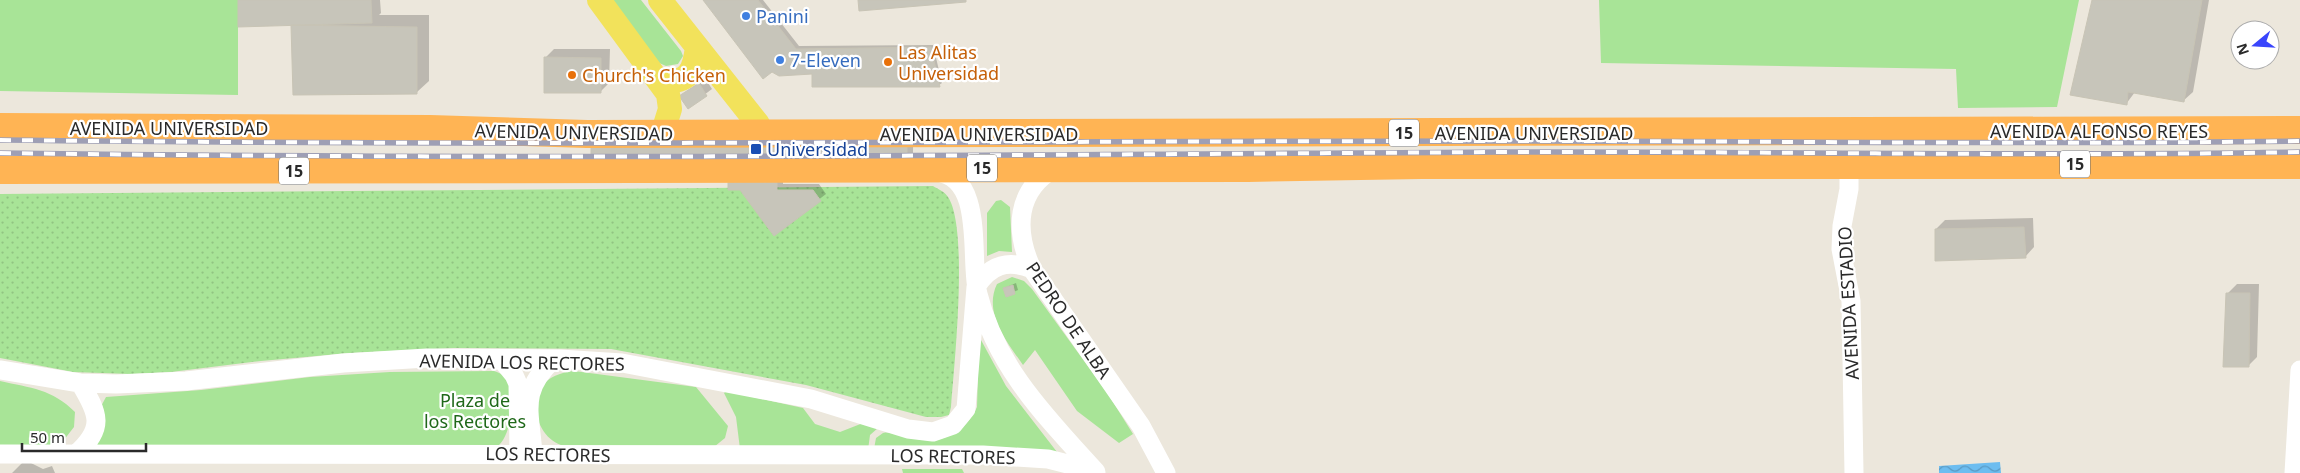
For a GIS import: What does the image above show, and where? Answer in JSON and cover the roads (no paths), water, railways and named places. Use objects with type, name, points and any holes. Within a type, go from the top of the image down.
[{"type":"highway","name":"AVENIDA UNIVERSIDAD","points":[[0,127],[464,130],[588,134],[1899,132]]},
{"type":"highway","points":[[464,130],[545,169]]},
{"type":"highway","name":"AVENIDA ALFONSO REYES","points":[[1899,132],[2300,130]]},
{"type":"highway","points":[[1593,164],[1718,133]]},
{"type":"highway","name":"AVENIDA UNIVERSIDAD","points":[[0,170],[1248,168],[1593,164],[1849,164]]},
{"type":"highway","name":"AVENIDA ALFONSO REYES","points":[[1849,164],[2300,165]]},
{"type":"main road","points":[[600,0],[660,82],[670,102],[665,125]]},
{"type":"main road","points":[[660,0],[758,124]]},
{"type":"main road","points":[[660,82],[672,82],[688,76],[695,63],[697,47]]},
{"type":"street","name":"AVENIDA ESTADIO","points":[[1849,164],[1849,189],[1842,226],[1841,250],[1851,301],[1854,473]]},
{"type":"street","name":"PEDRO DE ALBA","points":[[1056,167],[1041,176],[1029,191],[1024,203],[1021,234],[1024,252],[1032,269],[1141,426],[1166,473]]},
{"type":"street","points":[[907,169],[945,173],[956,179],[963,188],[972,220],[976,287],[988,327],[1016,379],[1044,416],[1096,472]]},
{"type":"street","points":[[0,176],[41,170]]},
{"type":"street","points":[[976,287],[983,276],[998,266],[1013,263],[1032,269]]},
{"type":"street","name":"AVENIDA LOS RECTORES","points":[[0,370],[80,384],[186,380],[343,363],[427,358],[554,359],[622,363],[773,390],[811,399],[908,429],[933,432],[953,425],[966,409],[976,287]]},
{"type":"street","points":[[501,359],[514,375],[518,384],[526,454]]},
{"type":"street","points":[[526,454],[531,388],[540,372],[554,359]]},
{"type":"street","points":[[2294,473],[2300,370]]},
{"type":"street","points":[[76,454],[95,433],[97,423],[96,411],[80,384]]},
{"type":"street","name":"LOS RECTORES","points":[[0,454],[356,455],[443,452],[526,454],[1008,455],[1048,459],[1096,472]]},
{"type":"water","points":[[2000,462],[2001,473],[1939,473],[1939,466]]},
{"type":"railway","points":[[0,140],[572,143],[1526,141],[2106,143],[2300,141]]},
{"type":"railway","points":[[0,153],[564,157],[1503,152],[2001,154],[2300,152]]},
{"type":"place","name":"Panini","points":[[746,16]]},
{"type":"place","name":"7-Eleven","points":[[780,60]]},
{"type":"place","name":"Las Alitas Universidad","points":[[888,62]]},
{"type":"place","name":"Church's Chicken","points":[[572,75]]},
{"type":"place","name":"Universidad","points":[[756,149]]},
{"type":"park label","name":"Plaza de los Rectores","points":[[475,410]]}]
